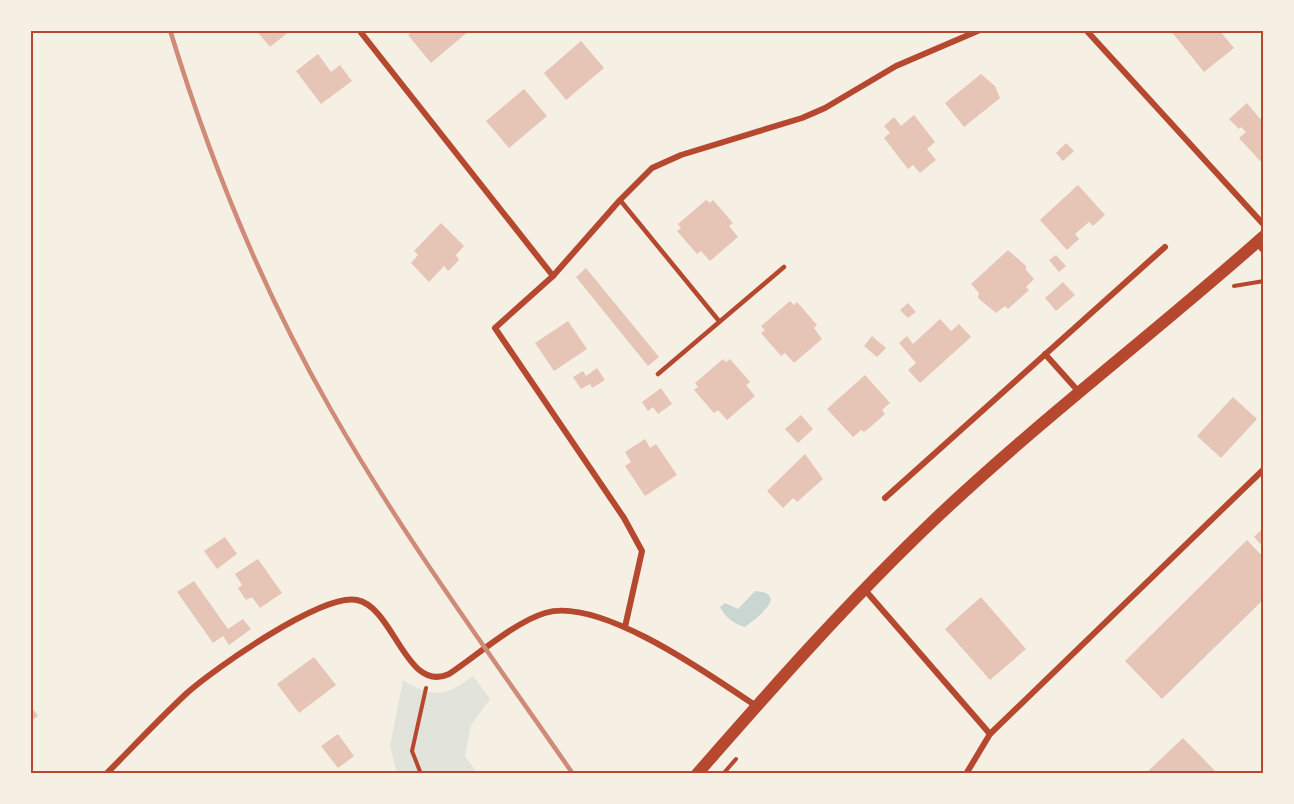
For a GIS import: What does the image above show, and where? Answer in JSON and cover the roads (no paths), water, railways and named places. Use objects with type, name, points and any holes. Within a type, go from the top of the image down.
[{"type":"main road","points":[[697,774],[864,589],[942,512],[1079,392],[1262,243]]},
{"type":"street","points":[[359,30],[554,276]]},
{"type":"street","points":[[625,627],[642,551],[624,518],[495,328],[554,276],[620,200],[652,168],[681,155],[802,118],[825,108],[896,66],[980,30]]},
{"type":"street","points":[[1086,30],[1264,225]]},
{"type":"street","points":[[885,498],[1165,247]]},
{"type":"street","points":[[1045,354],[1079,392]]},
{"type":"street","points":[[966,774],[990,734],[1264,469]]},
{"type":"street","points":[[864,589],[990,734]]},
{"type":"street","points":[[106,774],[189,691],[270,634],[322,605],[343,600],[356,599],[368,604],[383,619],[411,662],[429,675],[442,677],[525,622],[553,610],[574,610],[594,614],[625,627],[756,706]]},
{"type":"lane","points":[[620,200],[719,321]]},
{"type":"lane","points":[[658,374],[784,267]]},
{"type":"railway","points":[[170,30],[220,176],[260,271],[305,363],[387,502],[573,774]]}]
